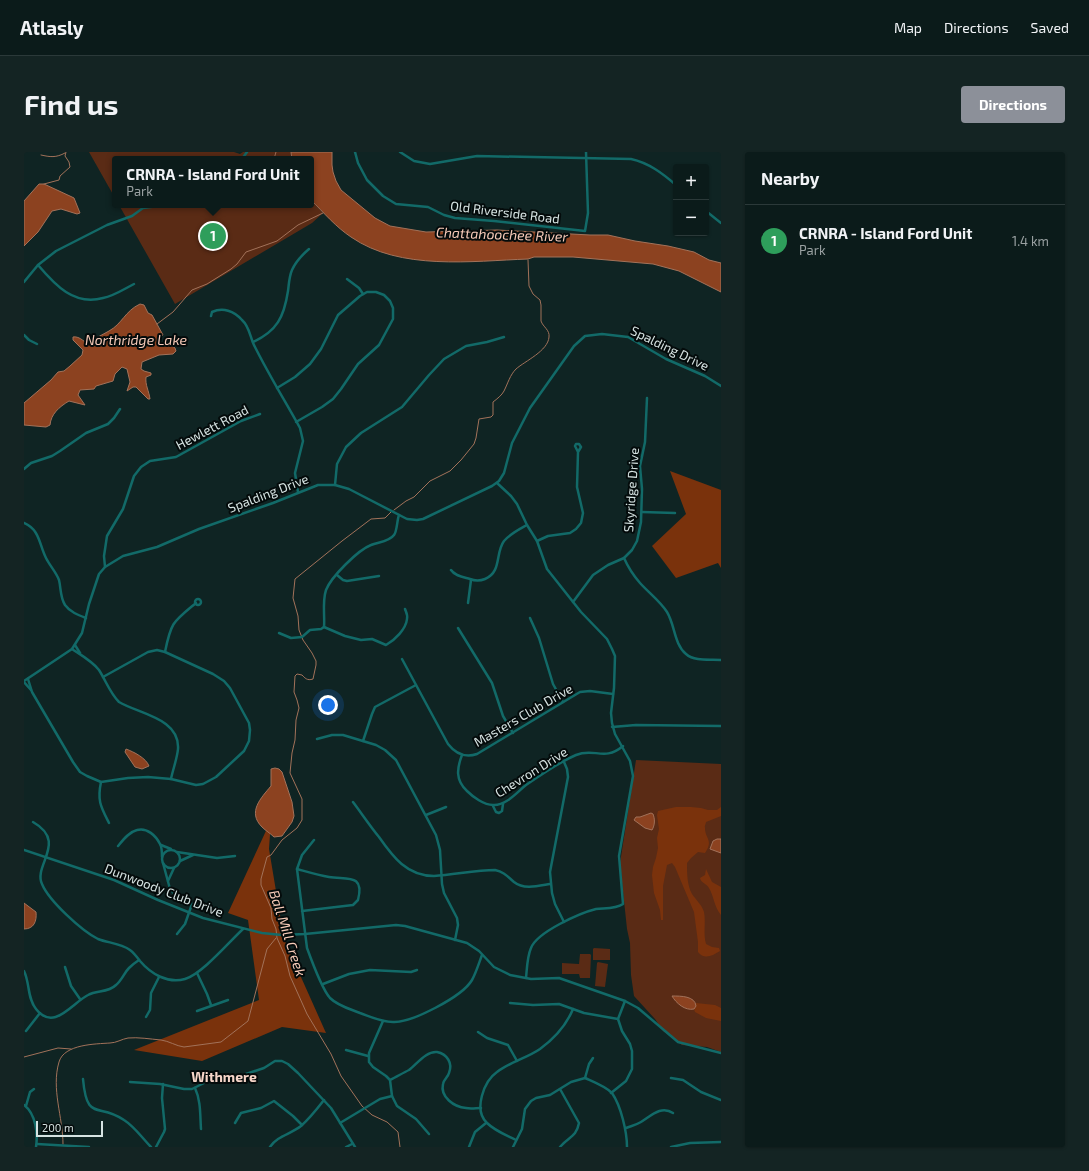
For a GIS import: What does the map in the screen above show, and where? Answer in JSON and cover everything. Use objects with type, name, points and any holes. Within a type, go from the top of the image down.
[{"type":"street","name":"Old Riverside Road","points":[[355,152],[358,163],[367,180],[383,196],[396,204],[428,207],[444,215],[455,218],[585,231],[588,214],[586,157]]},
{"type":"street","points":[[400,152],[414,161],[430,164],[477,156],[631,159],[639,160],[656,168],[673,182]]},
{"type":"street","points":[[586,152],[586,157]]},
{"type":"street","points":[[24,282],[38,265],[56,251],[98,229],[132,216],[143,208]]},
{"type":"street","points":[[709,214],[721,224]]},
{"type":"street","points":[[253,342],[268,333],[280,321],[285,308],[292,270],[299,258],[309,249]]},
{"type":"street","points":[[38,265],[64,291],[78,298],[92,300],[102,299],[134,284]]},
{"type":"street","points":[[347,279],[359,288],[363,294]]},
{"type":"street","points":[[277,388],[295,377],[310,364],[321,349],[338,315],[363,294],[371,292],[380,293],[387,298],[392,305],[394,312],[393,319],[382,340],[375,349],[358,364],[333,399],[296,422]]},
{"type":"street","points":[[211,316],[212,312],[220,309],[227,310],[234,313],[246,324],[253,342],[301,432],[303,441],[295,473],[298,492]]},
{"type":"street","name":"Spalding Drive","points":[[24,681],[72,649],[82,633],[96,578],[105,567],[123,556],[165,544],[199,529],[273,503],[318,485],[334,484],[349,489],[411,520],[423,519],[497,483],[504,473],[512,442],[530,408],[574,346],[585,336],[602,334],[628,337],[666,359],[705,376],[721,386]]},
{"type":"street","points":[[24,335],[29,340],[37,344]]},
{"type":"street","points":[[334,484],[337,464],[346,447],[367,429],[402,407],[429,374],[444,359],[466,346],[504,337]]},
{"type":"street","name":"Skyridge Drive","points":[[573,602],[593,575],[608,565],[624,558],[632,550],[637,541],[641,528],[642,489],[640,466],[645,442],[647,398]]},
{"type":"street","points":[[24,469],[31,463],[52,456],[86,433],[108,424],[120,409]]},
{"type":"street","name":"Hewlett Road","points":[[105,567],[104,556],[106,536],[123,509],[134,476],[141,467],[150,461],[176,457],[240,421],[260,414]]},
{"type":"street","points":[[537,541],[548,536],[570,533],[581,523],[583,513],[577,487],[578,452]]},
{"type":"street","points":[[497,483],[514,500],[537,541],[547,569],[573,602],[607,639],[612,649],[616,663],[611,713],[612,727],[630,762],[633,776],[619,856],[619,869],[624,901],[623,904],[621,906],[589,911],[564,922],[540,936],[533,943],[529,952],[526,978]]},
{"type":"street","points":[[642,512],[674,514]]},
{"type":"street","points":[[324,627],[325,593],[329,584],[361,550],[394,536],[396,532],[396,522],[399,515]]},
{"type":"street","points":[[24,523],[31,526],[38,534],[46,559],[58,580],[61,597],[65,604],[72,612],[86,618]]},
{"type":"street","points":[[451,570],[454,574],[471,580],[483,580],[492,575],[497,567],[500,548],[503,543],[511,534],[527,525]]},
{"type":"street","points":[[624,558],[634,576],[667,611],[682,650],[689,656],[697,659],[721,660]]},
{"type":"street","points":[[337,575],[343,580],[347,581],[379,576]]},
{"type":"street","points":[[468,603],[471,580]]},
{"type":"street","points":[[165,652],[172,624],[196,603]]},
{"type":"street","points":[[279,633],[291,638],[302,637],[310,630],[321,629],[324,627],[345,636],[361,640],[372,639],[386,645],[398,636],[405,625],[408,618],[405,609]]},
{"type":"street","points":[[530,618],[539,638],[553,684],[563,702]]},
{"type":"street","points":[[458,628],[492,684],[503,716],[513,733]]},
{"type":"street","points":[[75,645],[80,654]]},
{"type":"street","points":[[72,649],[96,668],[119,702],[163,722],[173,732],[177,740],[178,749],[170,779]]},
{"type":"street","points":[[24,681],[32,692],[75,766],[87,776],[101,782],[139,777],[170,779],[196,785],[211,781],[244,751],[249,741],[249,723],[230,688],[224,681],[213,674],[165,652],[157,650],[148,652],[103,678]]},
{"type":"street","name":"Masters Club Drive","points":[[402,659],[448,744],[462,755],[469,756],[477,754],[584,691],[613,694]]},
{"type":"street","points":[[28,679],[32,692]]},
{"type":"street","points":[[363,741],[372,714],[376,707],[416,685]]},
{"type":"street","points":[[612,727],[636,725],[721,726]]},
{"type":"street","points":[[317,739],[338,734],[381,748],[394,757],[426,816],[438,842],[444,893],[457,918],[458,925],[455,940]]},
{"type":"street","name":"Chevron Drive","points":[[462,755],[457,771],[460,784],[469,793],[484,802],[493,805],[503,804],[527,785],[580,753],[588,752],[606,754],[615,752],[623,746]]},
{"type":"street","points":[[564,762],[568,777],[551,863],[550,884],[555,904],[564,922]]},
{"type":"street","points":[[101,782],[98,793],[99,802],[109,823]]},
{"type":"street","points":[[353,802],[399,863],[420,874],[441,875],[495,870],[504,873],[515,883],[523,886],[530,887],[550,884]]},
{"type":"street","points":[[493,805],[496,812],[499,813],[502,811],[503,804]]},
{"type":"street","points":[[426,816],[446,807]]},
{"type":"street","points":[[33,822],[42,829],[46,835],[49,846],[47,857],[41,871],[41,882],[56,905],[90,934],[100,939],[125,947],[133,952],[139,960],[159,977],[184,979],[197,973],[243,929]]},
{"type":"street","points":[[118,846],[127,836],[136,830],[142,829],[148,831],[160,845],[170,889],[178,897],[192,904],[219,909]]},
{"type":"street","points":[[314,840],[302,855],[297,869],[302,911],[310,958],[330,997],[337,1004],[382,1021],[399,1022],[415,1018],[464,990],[472,980],[482,955]]},
{"type":"street","points":[[160,845],[177,852],[194,855],[222,859],[235,856]]},
{"type":"street","name":"Dunwoody Club Drive","points":[[24,850],[114,880],[189,913],[243,929],[272,935],[306,934],[396,925],[405,926],[455,940],[471,945],[492,966],[510,975],[526,978],[559,978],[625,1001],[638,1008],[678,1042],[721,1053]]},
{"type":"street","points":[[162,857],[165,852],[171,850]]},
{"type":"street","points":[[177,852],[180,856],[179,861]]},
{"type":"street","points":[[168,882],[172,871],[179,861],[194,855]]},
{"type":"street","points":[[163,863],[169,867],[175,866]]},
{"type":"street","points":[[297,869],[330,877],[351,878],[357,882],[359,888],[358,900],[353,905],[302,911]]},
{"type":"street","points":[[176,934],[185,924],[192,904]]},
{"type":"street","points":[[24,971],[33,1004],[40,1012],[47,1016],[59,1016],[90,993],[106,991],[113,988],[129,967],[139,960]]},
{"type":"street","points":[[65,967],[71,986],[80,999]]},
{"type":"street","points":[[323,984],[349,974],[363,971],[376,970],[411,972],[417,970]]},
{"type":"street","points":[[197,973],[211,1005]]},
{"type":"street","points":[[146,1017],[150,1010],[151,993],[159,977]]},
{"type":"street","points":[[24,990],[28,989]]},
{"type":"street","points":[[197,1011],[228,1000]]},
{"type":"street","points":[[611,1093],[626,1081],[632,1069],[632,1051],[627,1038],[622,1031],[618,1018],[625,1001]]},
{"type":"street","points":[[510,1003],[533,1005],[559,1004],[587,1014],[618,1018]]},
{"type":"street","points":[[516,1140],[486,1123],[483,1118],[481,1108],[482,1095],[497,1072],[540,1049],[556,1035],[566,1024],[573,1009]]},
{"type":"street","points":[[26,1032],[40,1012]]},
{"type":"street","points":[[382,1021],[368,1056],[369,1062],[390,1080],[392,1096],[398,1106],[416,1119],[430,1134]]},
{"type":"street","points":[[478,1032],[487,1038],[508,1045],[517,1061]]},
{"type":"street","points":[[346,1050],[368,1056]]},
{"type":"street","points":[[390,1080],[409,1069],[430,1053],[440,1053],[446,1057],[450,1064],[449,1074],[443,1086],[446,1098],[456,1105],[464,1108],[481,1108]]},
{"type":"street","points":[[585,1078],[588,1064],[593,1058]]},
{"type":"street","points":[[130,1082],[163,1084],[184,1089],[195,1088],[206,1082],[243,1076],[264,1068],[275,1061],[280,1061],[288,1064],[334,1111],[354,1146],[346,1147]]},
{"type":"street","points":[[513,1147],[522,1129],[524,1115],[528,1105],[536,1098],[550,1095],[575,1081],[585,1078],[600,1084],[611,1093],[626,1128],[627,1147]]},
{"type":"street","points":[[671,1078],[683,1080],[706,1095],[721,1100]]},
{"type":"street","points":[[82,1079],[84,1093],[89,1106],[97,1111],[112,1114],[124,1119],[131,1124],[151,1147]]},
{"type":"street","points":[[156,1147],[162,1138],[165,1129],[162,1098],[163,1084]]},
{"type":"street","points":[[195,1088],[200,1105],[201,1129]]},
{"type":"street","points":[[34,1089],[30,1092],[25,1106],[31,1114],[35,1124],[37,1135],[36,1145],[89,1147]]},
{"type":"street","points":[[560,1089],[579,1122],[575,1135],[564,1142],[560,1147]]},
{"type":"street","points":[[340,1123],[380,1099],[392,1096]]},
{"type":"street","points":[[270,1147],[275,1141],[302,1125],[324,1100]]},
{"type":"street","points":[[235,1123],[241,1113],[260,1108],[274,1101],[302,1125]]},
{"type":"street","points":[[626,1128],[635,1125],[659,1111],[668,1110],[673,1113]]},
{"type":"street","points":[[469,1147],[475,1132],[486,1123]]},
{"type":"street","points":[[671,1147],[690,1143],[721,1142]]},
{"type":"shaded area","points":[[89,152],[234,152],[240,154],[243,152],[291,152],[292,156],[112,156],[112,193]]},
{"type":"shaded area","points":[[314,203],[323,213],[312,223],[175,304],[121,208],[314,208]]},
{"type":"shaded area","points":[[670,471],[721,490],[721,568],[718,563],[676,578],[652,546],[686,514]]},
{"type":"shaded area","points":[[636,760],[721,764],[721,1052],[707,1047],[682,1045],[663,1031],[655,1019],[634,996],[631,975],[630,943],[627,929],[620,863]]},
{"type":"shaded area","points":[[676,807],[717,810],[721,807],[721,816],[706,822],[705,832],[709,842],[708,849],[705,853],[698,852],[687,863],[690,890],[704,912],[706,944],[719,948],[720,951],[705,957],[698,952],[694,912],[672,863],[667,865],[663,886],[663,920],[661,920],[660,910],[654,893],[652,875],[658,848],[658,811]]},
{"type":"shaded area","points":[[271,820],[269,849],[284,939],[326,1033],[282,1027],[202,1061],[134,1050],[259,1000],[248,920],[228,913]]},
{"type":"shaded area","points":[[706,869],[712,882],[721,887],[721,915],[717,909],[709,888],[701,881],[700,878],[705,875]]},
{"type":"shaded area","points":[[594,948],[610,949],[610,960],[593,960]]},
{"type":"shaded area","points":[[580,954],[591,955],[590,978],[580,978],[579,974],[562,974],[562,963],[579,964]]},
{"type":"shaded area","points":[[598,962],[608,964],[605,987],[595,986]]},
{"type":"shaded area","points":[[696,1003],[715,1005],[721,1008],[721,1021],[706,1018],[695,1012],[694,1009]]},
{"type":"water","name":"Chattahoochee River","points":[[291,152],[332,152],[333,172],[341,190],[375,218],[390,226],[426,232],[497,230],[608,235],[668,246],[694,252],[709,260],[721,263],[721,292],[679,271],[653,264],[573,257],[534,257],[528,259],[437,262],[391,255],[370,248],[351,237],[335,224],[314,203],[314,156],[292,156]]},
{"type":"water","points":[[39,184],[44,184],[74,198],[80,213],[77,214],[61,209],[52,211],[38,232],[24,246],[24,201]]},
{"type":"water","name":"Northridge Lake","points":[[140,304],[144,305],[148,313],[152,315],[163,335],[160,338],[161,344],[171,345],[176,351],[173,354],[159,355],[142,362],[141,369],[151,373],[151,375],[146,377],[150,399],[148,399],[136,387],[133,387],[127,391],[130,382],[127,369],[122,367],[115,374],[113,381],[96,386],[94,389],[80,390],[78,395],[85,405],[69,401],[56,411],[52,417],[50,425],[46,427],[24,425],[24,403],[58,372],[64,371],[82,355],[83,350],[73,340],[73,337],[79,338],[87,343],[109,331],[131,310]]},
{"type":"water","points":[[126,749],[143,758],[149,766],[142,769],[135,767],[125,752]]},
{"type":"water","points":[[275,768],[282,772],[292,802],[294,816],[292,822],[282,836],[274,837],[262,827],[256,816],[256,811],[257,805],[263,795],[271,786],[271,769]]},
{"type":"water","points":[[651,813],[653,814],[654,820],[652,830],[645,828],[634,820],[636,817]]},
{"type":"water","points":[[721,839],[721,853],[710,849],[713,841]]},
{"type":"water","points":[[24,903],[36,912],[34,924],[27,929],[24,929]]},
{"type":"water","points":[[672,996],[690,998],[696,1006],[694,1009],[684,1008],[678,1004]]},
{"type":"waterway","points":[[44,184],[59,180],[60,176],[70,167],[65,156],[66,152]]},
{"type":"waterway","points":[[275,156],[276,152]]},
{"type":"waterway","points":[[41,155],[53,157],[65,153]]},
{"type":"waterway","points":[[157,324],[173,312],[192,290],[207,284],[231,269],[246,252],[277,241],[298,225],[323,213]]},
{"type":"waterway","name":"Ball Mill Creek","points":[[394,510],[414,497],[430,481],[450,471],[461,460],[474,444],[479,419],[491,417],[493,415],[493,402],[503,392],[514,371],[536,355],[548,342],[549,335],[541,321],[540,300],[533,294],[529,286],[528,260]]},
{"type":"waterway","name":"Ball Mill Creek","points":[[391,512],[385,518],[371,519],[295,579],[293,598],[298,616],[299,630],[303,640],[316,661],[313,679],[311,680],[297,674],[295,676],[294,692],[299,708],[296,720],[295,740],[290,773],[302,799],[302,820],[297,828],[282,840],[271,855],[267,857],[261,879],[261,885],[271,908],[277,938],[285,956],[290,976],[307,1014],[331,1054],[341,1076],[362,1106],[372,1115],[387,1122],[398,1132],[400,1147]]},
{"type":"waterway","points":[[63,1144],[56,1082],[59,1062],[62,1056],[74,1048],[81,1046],[112,1043],[128,1038],[161,1040],[184,1047],[221,1042],[248,1021],[267,949],[276,938]]},
{"type":"waterway","points":[[24,1057],[58,1048],[71,1049]]},
{"type":"place","name":"CRNRA - Island Ford Unit","points":[[213,236]]},
{"type":"district","name":"Withmere","points":[[224,1076]]}]
